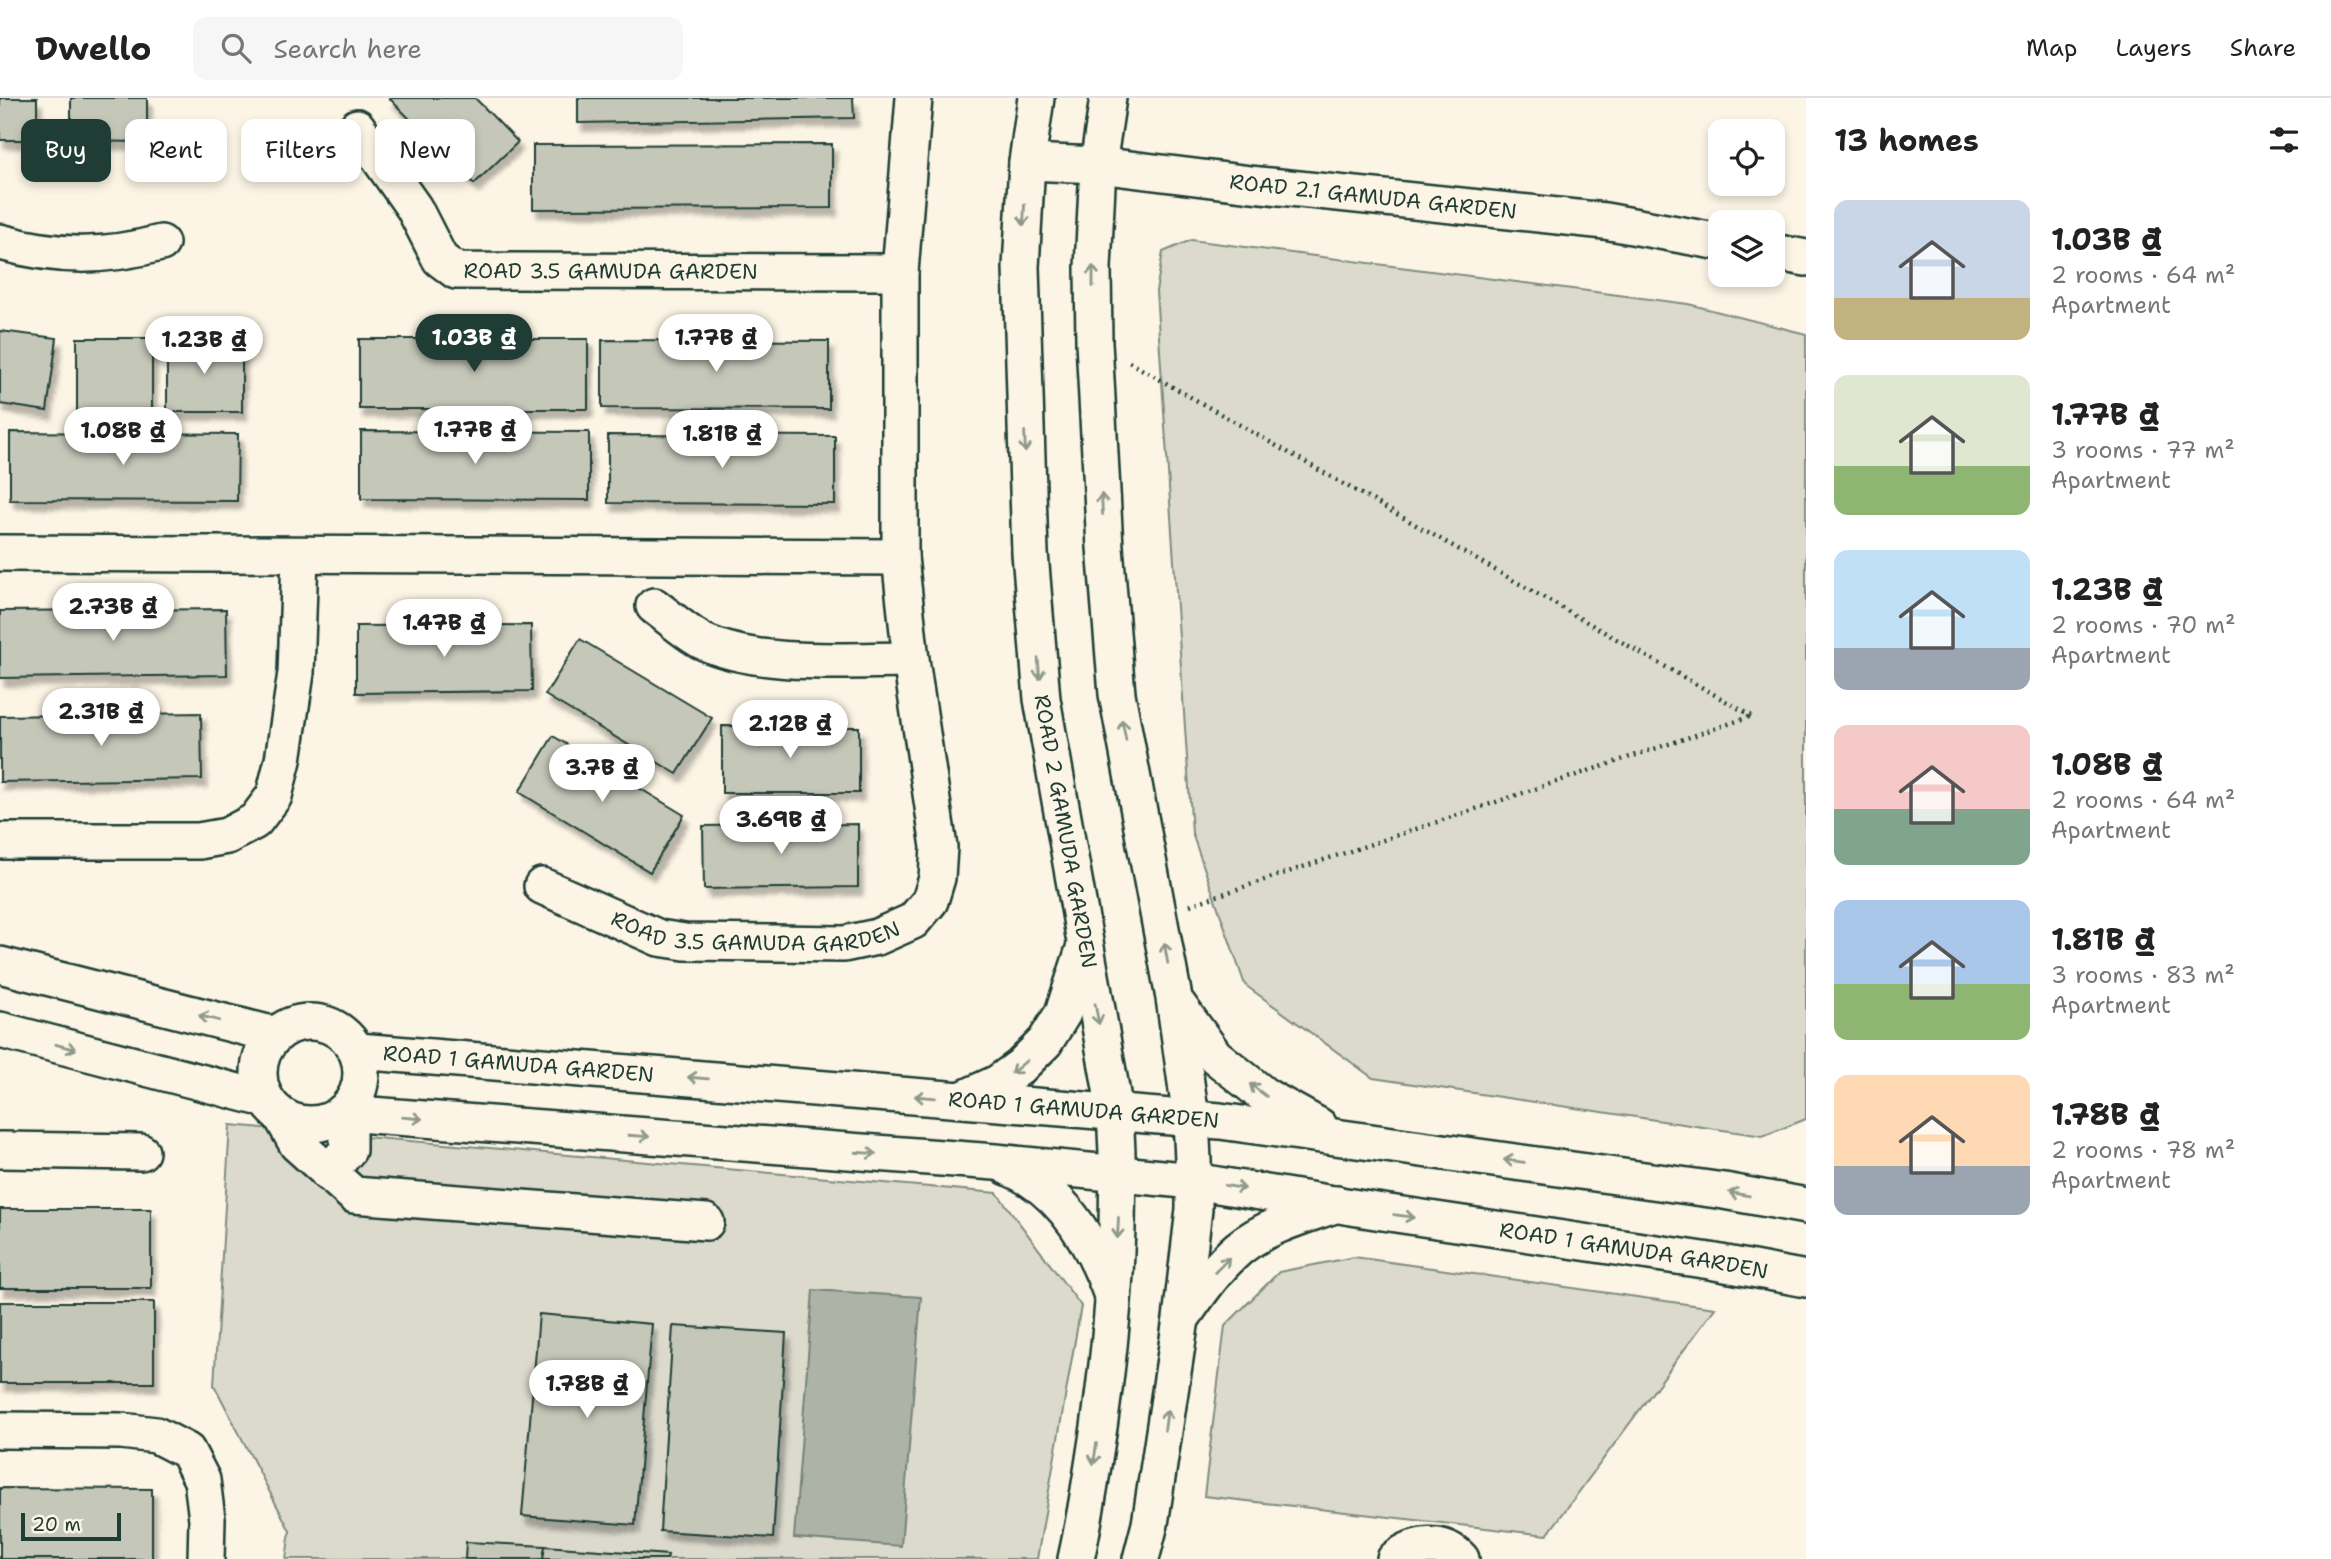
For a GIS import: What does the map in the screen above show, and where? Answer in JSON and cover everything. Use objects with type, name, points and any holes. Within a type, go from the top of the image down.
[{"type":"street","name":"ROAD 2 GAMUDA GARDEN","points":[[1036,98],[1027,162],[1021,279],[1030,553],[1042,699],[1115,1111],[1119,1173],[1114,1302],[1109,1353],[1085,1520],[1076,1559]]},
{"type":"street","points":[[1108,98],[1098,164],[1093,268],[1094,342],[1105,547],[1117,694],[1174,998],[1191,1118],[1194,1181],[1194,1209],[1181,1319],[1150,1524],[1141,1559]]},
{"type":"street","name":"ROAD 3.5 GAMUDA GARDEN","points":[[542,886],[659,937],[685,943],[844,944],[877,937],[913,921],[930,901],[937,878],[939,847],[911,660],[900,557],[900,272],[913,112]]},
{"type":"street","name":"ROAD 3.5 GAMUDA GARDEN","points":[[361,133],[414,208],[440,259],[456,271],[900,272]]},
{"type":"street","name":"ROAD 2.1 GAMUDA GARDEN","points":[[1027,162],[1098,164],[1251,184],[1605,221],[1708,240]]},
{"type":"street","points":[[0,242],[33,251],[70,254],[124,252],[161,243]]},
{"type":"street","points":[[1785,254],[1806,258]]},
{"type":"street","points":[[0,554],[900,557]]},
{"type":"street","points":[[0,841],[199,841],[227,836],[255,821],[274,796],[283,760],[296,673],[300,556]]},
{"type":"street","points":[[654,606],[700,640],[732,652],[764,659],[911,660]]},
{"type":"street","points":[[961,1100],[998,1083],[1020,1067],[1045,1042],[1063,1013],[1085,945]]},
{"type":"street","points":[[1,970],[275,1034]]},
{"type":"street","points":[[1174,998],[1215,1056],[1265,1096],[1338,1135]]},
{"type":"street","points":[[340,1116],[358,1095],[363,1073],[358,1052],[343,1032],[321,1022],[297,1023],[275,1034],[262,1054],[258,1077],[273,1108],[297,1143],[354,1195],[706,1222]]},
{"type":"street","points":[[0,1030],[273,1108],[305,1125],[340,1116],[1119,1173]]},
{"type":"street","name":"ROAD 1 GAMUDA GARDEN","points":[[358,1052],[1191,1118],[1338,1135],[1710,1189],[1806,1206]]},
{"type":"street","points":[[328,1173],[348,1150],[348,1130],[340,1116]]},
{"type":"street","points":[[0,1150],[141,1152]]},
{"type":"street","points":[[995,1162],[1026,1175],[1048,1191],[1068,1213],[1085,1236],[1100,1264],[1114,1302]]},
{"type":"street","name":"ROAD 1 GAMUDA GARDEN","points":[[1119,1173],[1194,1181],[1710,1261],[1806,1279]]},
{"type":"street","points":[[1181,1319],[1217,1270],[1240,1247],[1278,1226],[1337,1204]]},
{"type":"street","points":[[0,1430],[121,1431],[156,1435],[187,1451],[202,1480],[207,1519],[206,1559]]},
{"type":"street","points":[[1395,1559],[1407,1549],[1424,1545],[1442,1547],[1461,1559]]},
{"type":"path","points":[[1094,342],[1752,716],[1159,915]]},
{"type":"shaded area","points":[[1191,240],[1688,304],[1806,334],[1806,1119],[1763,1136],[1373,1078],[1245,985],[1192,833],[1156,291],[1163,252]]},
{"type":"shaded area","points":[[230,1125],[997,1193],[1081,1306],[1037,1559],[286,1559],[290,1531],[214,1385]]},
{"type":"shaded area","points":[[1354,1257],[1715,1308],[1547,1535],[1204,1496],[1225,1326],[1279,1272]]},
{"type":"shaded area","points":[[813,1290],[921,1297],[901,1546],[794,1538]]},
{"type":"building","points":[[0,98],[37,98],[37,119],[21,119],[21,140],[0,140]]},
{"type":"building","points":[[71,98],[147,98],[147,119],[125,119],[125,142],[111,142],[111,119],[71,119]]},
{"type":"building","points":[[389,98],[475,98],[518,142],[474,184],[475,119],[410,119]]},
{"type":"building","points":[[578,98],[853,98],[854,118],[578,123]]},
{"type":"building","points":[[832,144],[832,208],[533,209],[533,145]]},
{"type":"building","points":[[0,331],[57,338],[47,411],[0,404]]},
{"type":"building","points":[[77,338],[152,338],[152,411],[77,411]]},
{"type":"building","points":[[167,339],[242,339],[242,412],[167,412]]},
{"type":"building","points":[[359,339],[588,339],[588,409],[359,409]]},
{"type":"building","points":[[602,340],[829,341],[829,409],[602,408]]},
{"type":"building","points":[[361,431],[589,432],[589,500],[361,499]]},
{"type":"building","points":[[10,432],[238,434],[237,501],[10,500]]},
{"type":"building","points":[[608,435],[835,436],[835,504],[608,503]]},
{"type":"building","points":[[226,609],[227,675],[0,678],[0,611]]},
{"type":"building","points":[[531,625],[532,691],[356,693],[356,626]]},
{"type":"building","points":[[580,639],[712,718],[677,774],[545,695]]},
{"type":"building","points":[[201,713],[202,779],[0,782],[0,716]]},
{"type":"building","points":[[722,726],[859,727],[859,793],[722,793]]},
{"type":"building","points":[[553,736],[684,815],[650,872],[519,792]]},
{"type":"building","points":[[858,824],[858,887],[704,889],[703,826]]},
{"type":"building","points":[[0,1209],[151,1209],[151,1288],[0,1288]]},
{"type":"building","points":[[0,1302],[154,1302],[154,1383],[0,1383]]},
{"type":"building","points":[[539,1314],[652,1324],[635,1525],[522,1516]]},
{"type":"building","points":[[673,1326],[786,1333],[773,1538],[660,1531]]},
{"type":"building","points":[[0,1488],[152,1489],[152,1559],[0,1559]]},
{"type":"building","points":[[466,1542],[545,1546],[543,1559],[465,1559]]},
{"type":"building","points":[[545,1546],[668,1555],[667,1559],[543,1559]]}]
